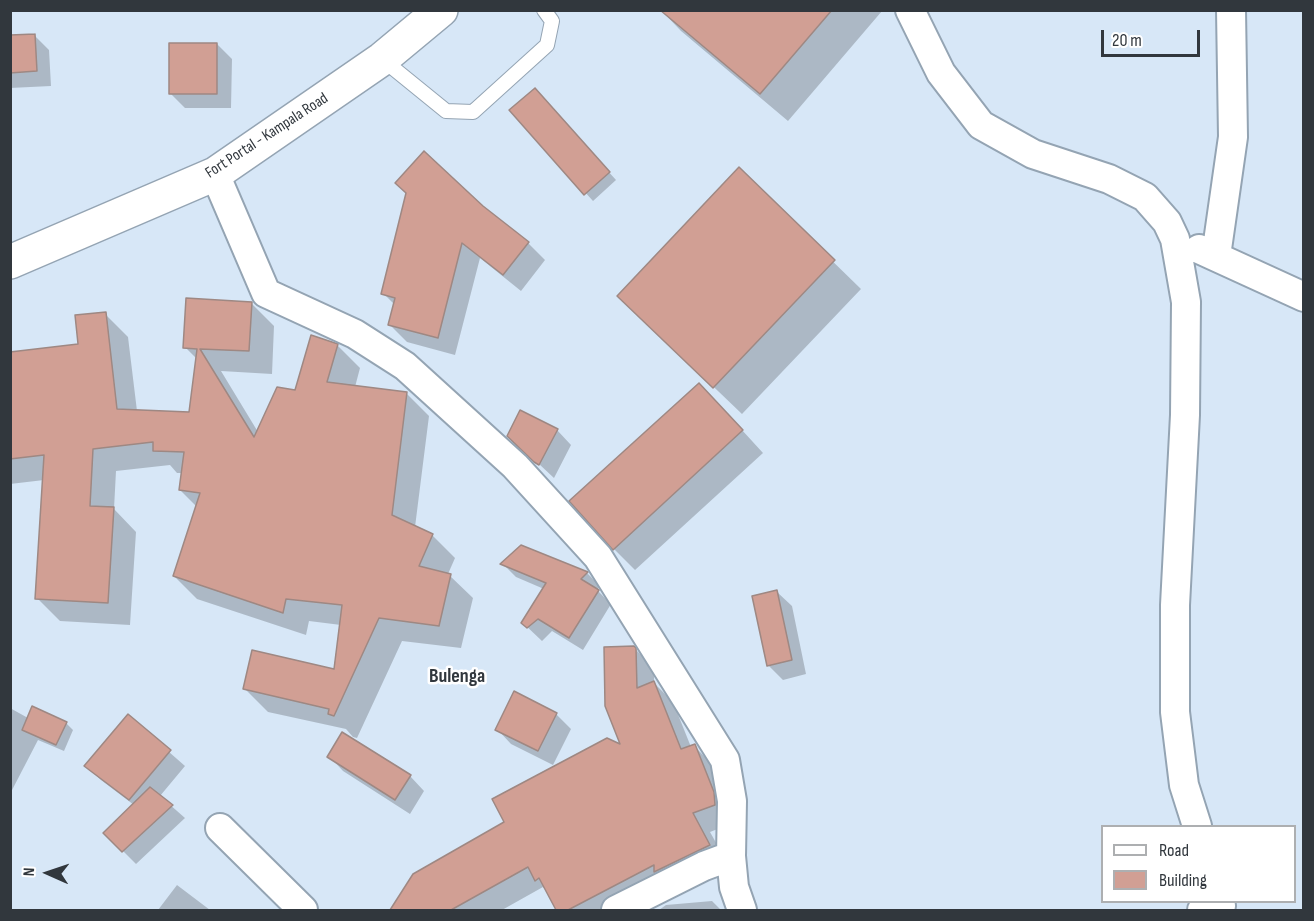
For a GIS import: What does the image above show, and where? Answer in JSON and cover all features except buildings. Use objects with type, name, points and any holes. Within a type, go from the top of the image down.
[{"type":"main road","name":"Fort Portal - Kampala Road","points":[[10,262],[215,174],[382,59],[441,10]]},
{"type":"street","points":[[910,10],[941,73],[981,125],[1033,154],[1109,179],[1145,197],[1167,222],[1175,239],[1186,302],[1185,415],[1175,604],[1175,712],[1184,785],[1197,825]]},
{"type":"street","points":[[1216,256],[1233,137],[1231,10]]},
{"type":"street","points":[[215,174],[266,293],[355,334],[405,366],[515,466],[598,557],[725,760],[732,801],[731,856],[734,887],[742,910]]},
{"type":"street","points":[[1175,239],[1304,297]]},
{"type":"street","points":[[220,828],[303,910]]},
{"type":"street","points":[[616,910],[704,866],[731,856]]},
{"type":"lane","points":[[382,59],[446,111],[473,112],[547,45],[552,21],[544,10]]},
{"type":"district","name":"Bulenga","points":[[457,677]]}]
